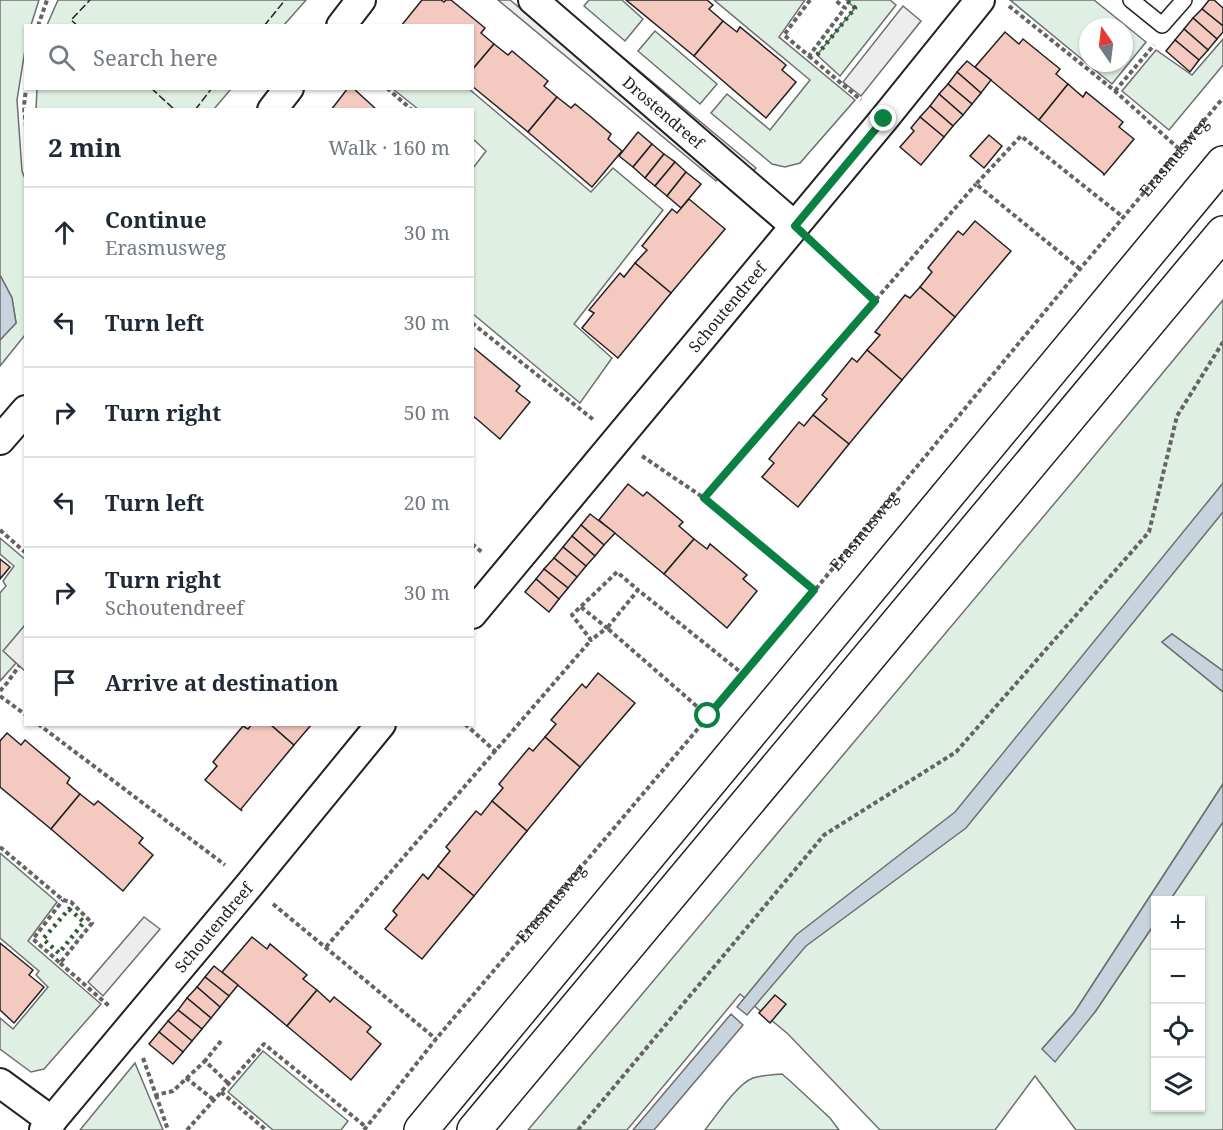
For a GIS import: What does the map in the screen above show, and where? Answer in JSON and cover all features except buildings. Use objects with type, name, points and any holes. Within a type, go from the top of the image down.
[{"type":"main road","points":[[421,1130],[1223,163]]},
{"type":"main road","points":[[474,1130],[1223,232]]},
{"type":"street","points":[[343,24],[362,0]]},
{"type":"street","name":"Drostendreef","points":[[532,0],[795,226]]},
{"type":"street","name":"Schoutendreef","points":[[474,612],[884,119],[980,0]]},
{"type":"street","points":[[274,108],[287,90]]},
{"type":"street","points":[[0,440],[24,412]]},
{"type":"street","name":"Schoutendreef","points":[[48,1125],[379,726]]},
{"type":"street","points":[[0,1083],[48,1125]]},
{"type":"lane","points":[[1131,0],[1162,25],[1184,0]]},
{"type":"path","points":[[39,24],[48,0]]},
{"type":"path","points":[[810,0],[784,35],[884,119]]},
{"type":"path","points":[[809,56],[845,8],[835,0]]},
{"type":"path","points":[[1001,0],[1115,91],[1179,149]]},
{"type":"path","points":[[1115,91],[1158,40],[1162,25]]},
{"type":"path","points":[[24,108],[26,90]]},
{"type":"path","points":[[389,90],[410,108]]},
{"type":"path","name":"Erasmusweg","points":[[365,1129],[436,1040],[1223,98]]},
{"type":"path","points":[[704,498],[976,184],[1021,136],[1123,217]]},
{"type":"path","points":[[976,184],[1080,268]]},
{"type":"path","points":[[795,226],[875,301]]},
{"type":"path","points":[[474,325],[618,439],[704,498],[814,590]]},
{"type":"path","points":[[579,1130],[824,835],[956,752],[1149,532],[1177,416],[1223,342]]},
{"type":"path","points":[[0,530],[24,551]]},
{"type":"path","points":[[591,640],[572,615],[617,572],[743,674]]},
{"type":"path","points":[[326,947],[591,640],[607,628],[638,590]]},
{"type":"path","points":[[581,607],[708,716]]},
{"type":"path","points":[[0,691],[19,666]]},
{"type":"path","points":[[0,696],[24,714]]},
{"type":"path","points":[[41,726],[250,884],[436,1040]]},
{"type":"path","points":[[467,726],[496,752]]},
{"type":"path","points":[[0,847],[63,900],[71,902],[92,922],[60,963]]},
{"type":"path","points":[[63,900],[33,939],[131,1025],[168,1130]]},
{"type":"path","points":[[156,1095],[172,1090],[205,1061],[221,1041]]},
{"type":"path","points":[[187,1130],[264,1044],[365,1129]]},
{"type":"path","points":[[205,1061],[229,1084]]},
{"type":"path","points":[[186,1078],[214,1100]]},
{"type":"path","points":[[221,1092],[266,1130]]},
{"type":"green space","points":[[0,0],[39,0],[31,24],[24,24],[24,56],[17,100],[24,176],[24,336],[0,366],[0,340],[16,323],[12,298],[0,275]]},
{"type":"green space","points":[[58,0],[306,0],[285,24],[47,24]]},
{"type":"green space","points":[[589,0],[622,0],[643,19],[625,41],[584,6]]},
{"type":"green space","points":[[714,0],[805,0],[779,37],[855,100],[800,163],[785,167],[772,164],[711,113],[727,94],[770,130],[810,80]]},
{"type":"green space","points":[[846,0],[890,0],[896,5],[840,76],[817,55],[855,8]]},
{"type":"green space","points":[[1010,0],[1094,0],[1116,18],[1079,18],[1079,57]]},
{"type":"green space","points":[[655,31],[717,84],[700,104],[638,51]]},
{"type":"green space","points":[[1133,32],[1146,42],[1133,58]]},
{"type":"green space","points":[[1223,39],[1223,65],[1169,130],[1122,91],[1156,50],[1192,75]]},
{"type":"green space","points":[[1097,72],[1122,72],[1112,84]]},
{"type":"green space","points":[[37,90],[230,90],[215,108],[36,108]]},
{"type":"green space","points":[[394,90],[470,90],[591,192],[613,168],[663,210],[574,324],[612,358],[580,403],[474,315],[474,167],[486,151],[474,140],[474,108],[417,108]]},
{"type":"green space","points":[[1223,300],[1223,671],[1172,634],[1162,642],[1223,692],[1223,784],[1074,1013],[1042,1049],[1095,1012],[1151,929],[1151,1112],[1205,1112],[1205,896],[1173,896],[1223,822],[1223,1130],[1076,1130],[1035,1076],[995,1130],[880,1130],[788,1034],[740,994],[627,1130],[528,1130]]},
{"type":"green space","points":[[0,538],[24,558],[24,626],[4,651],[16,663],[0,681],[0,593],[6,586],[3,581],[14,566],[0,554]]},
{"type":"green space","points":[[0,853],[57,902],[28,941],[101,1004],[44,1069],[31,1072],[0,1049],[0,1018],[13,1029],[48,987],[36,975],[39,971],[0,938]]},
{"type":"green space","points":[[263,1051],[348,1121],[341,1130],[273,1130],[228,1092]]},
{"type":"green space","points":[[135,1063],[163,1130],[80,1130]]},
{"type":"green space","points":[[782,1074],[830,1118],[839,1130],[705,1130],[727,1101],[747,1081],[757,1077]]},
{"type":"shaded area","points":[[498,0],[510,0],[721,175],[716,181]]},
{"type":"shaded area","points":[[554,0],[756,168],[751,173]]},
{"type":"shaded area","points":[[903,6],[921,21],[861,96],[843,82]]},
{"type":"shaded area","points":[[0,275],[12,298],[16,323],[0,340]]},
{"type":"shaded area","points":[[1223,483],[1223,512],[966,828],[806,946],[747,1015],[737,1007],[796,935],[955,812]]},
{"type":"shaded area","points":[[24,626],[24,670],[3,651]]},
{"type":"shaded area","points":[[1172,634],[1223,671],[1223,692],[1162,642]]},
{"type":"shaded area","points":[[1223,784],[1223,822],[1173,896],[1151,896],[1151,929],[1095,1012],[1055,1062],[1042,1049],[1074,1013]]},
{"type":"shaded area","points":[[144,917],[160,929],[103,996],[88,982]]},
{"type":"shaded area","points":[[731,1014],[743,1025],[654,1130],[633,1130]]},
{"type":"hedge","points":[[817,55],[855,8],[846,0]]},
{"type":"hedge","points":[[69,909],[84,922],[59,953],[43,939],[69,909]]},
{"type":"fence","points":[[76,24],[71,20],[90,0]]},
{"type":"fence","points":[[266,24],[285,0]]},
{"type":"fence","points":[[153,90],[173,108]]},
{"type":"fence","points":[[197,108],[210,90]]},
{"type":"route","points":[[708,716],[814,590],[704,498],[875,301],[795,226],[884,119]]}]
